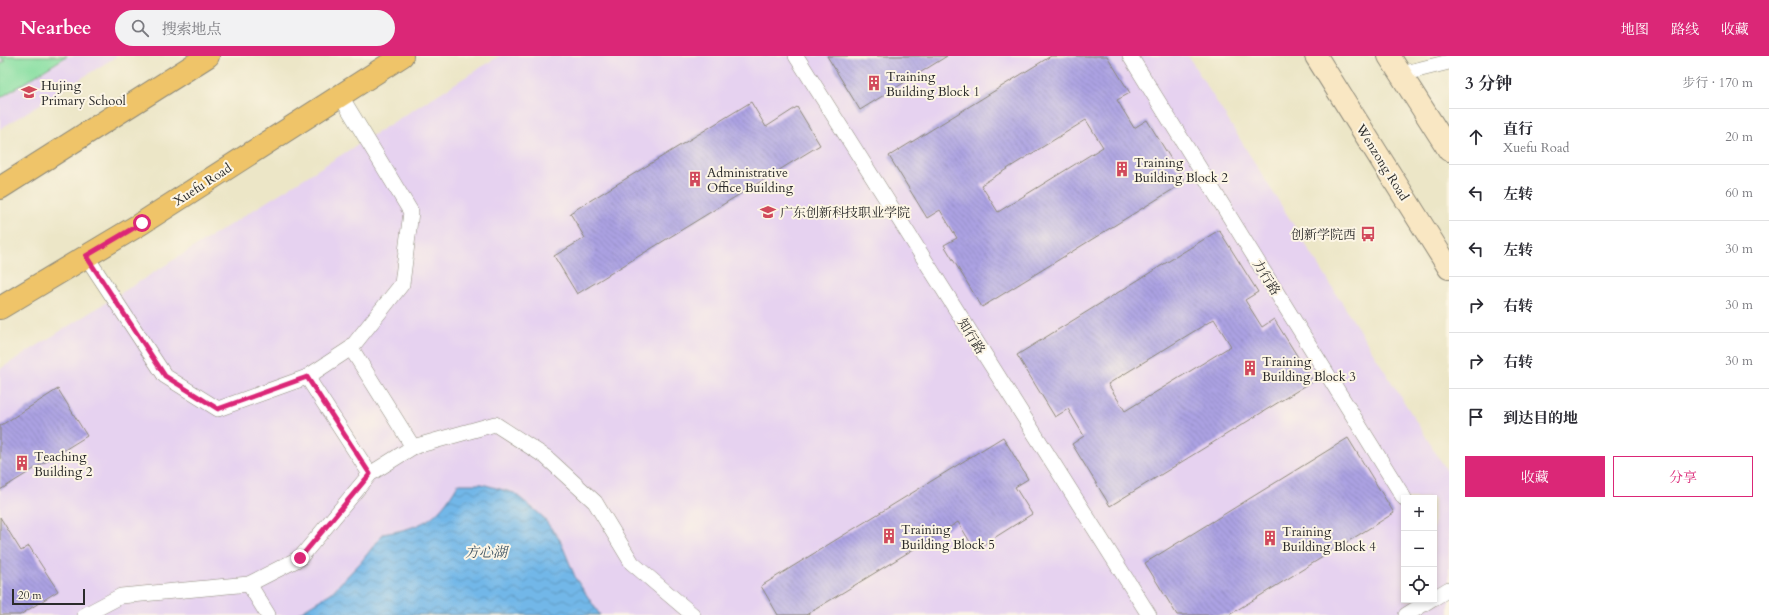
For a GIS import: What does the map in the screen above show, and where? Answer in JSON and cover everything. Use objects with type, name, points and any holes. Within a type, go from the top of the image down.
[{"type":"main road","points":[[0,188],[208,56]]},
{"type":"main road","name":"Xuefu Road","points":[[0,308],[86,256],[402,56]]},
{"type":"street","name":"Wenzong Road","points":[[1316,56],[1449,268]]},
{"type":"street","points":[[1390,56],[1449,150]]},
{"type":"lane","name":"知行路","points":[[796,56],[1149,615]]},
{"type":"lane","name":"力行路","points":[[1130,56],[1402,495]]},
{"type":"lane","points":[[1401,74],[1449,62]]},
{"type":"lane","points":[[86,256],[165,376],[218,409],[307,377],[351,348],[402,284],[411,212],[340,95]]},
{"type":"lane","points":[[351,348],[413,447]]},
{"type":"lane","points":[[307,377],[370,474]]},
{"type":"lane","points":[[85,615],[121,596],[249,584],[300,558],[370,474],[413,447],[495,424],[546,457],[595,502],[632,563],[693,615]]},
{"type":"lane","points":[[249,584],[268,615]]},
{"type":"lane","points":[[1437,596],[1449,589]]},
{"type":"lane","points":[[1406,615],[1423,603]]},
{"type":"shaded area","name":"Hujing Primary School","points":[[0,56],[117,56],[0,129]]},
{"type":"shaded area","name":"广东创新科技职业学院","points":[[499,56],[1188,56],[1449,474],[1449,615],[0,615],[0,369]]},
{"type":"green space","points":[[0,56],[67,56],[0,98],[0,64],[6,61],[0,58]]},
{"type":"water","name":"方心湖","points":[[458,484],[482,484],[514,493],[542,516],[560,540],[576,579],[600,615],[295,615],[331,593],[361,562],[383,534],[419,525],[436,514]]},
{"type":"building","name":"Training Building Block 1","points":[[827,56],[947,56],[860,110]]},
{"type":"building","name":"Training Building Block 2","points":[[1051,56],[1107,56],[1130,93],[1117,100],[1134,128],[1147,120],[1185,182],[982,307],[944,245],[957,238],[940,210],[927,218],[889,156]],"holes":[[[1086,120],[1103,147],[998,212],[981,185]]]},
{"type":"building","name":"Administrative Office Building","points":[[751,102],[766,127],[797,107],[820,145],[577,294],[554,256],[585,238],[570,213]]},
{"type":"building","name":"Training Building Block 3","points":[[1219,230],[1258,292],[1245,300],[1262,327],[1274,319],[1313,381],[1110,506],[1072,444],[1084,436],[1068,409],[1055,417],[1017,355]],"holes":[[[1214,319],[1231,346],[1125,411],[1108,384]]]},
{"type":"building","name":"Teaching Building 2","points":[[58,389],[87,436],[0,490],[0,426]]},
{"type":"building","name":"Training Building Block 5","points":[[1003,437],[1028,479],[1015,487],[1032,514],[975,550],[958,522],[806,615],[778,615],[761,586]]},
{"type":"building","name":"Training Building Block 4","points":[[1348,438],[1394,513],[1229,615],[1177,615],[1145,563]]},
{"type":"building","points":[[0,517],[21,551],[29,546],[58,591],[20,615],[0,615]]},
{"type":"place","name":"Training Building Block 1","points":[[874,83]]},
{"type":"place","name":"Hujing Primary School","points":[[29,92]]},
{"type":"place","name":"Training Building Block 2","points":[[1122,169]]},
{"type":"place","name":"Administrative Office Building","points":[[695,179]]},
{"type":"place","name":"广东创新科技职业学院","points":[[768,212]]},
{"type":"place","name":"创新学院西","points":[[1368,234]]},
{"type":"place","name":"Training Building Block 3","points":[[1250,368]]},
{"type":"place","name":"Teaching Building 2","points":[[22,463]]},
{"type":"place","name":"Training Building Block 5","points":[[889,536]]},
{"type":"place","name":"Training Building Block 4","points":[[1270,538]]},
{"type":"route","points":[[142,223],[86,256],[165,376],[218,409],[307,377],[370,474],[300,558]]}]
